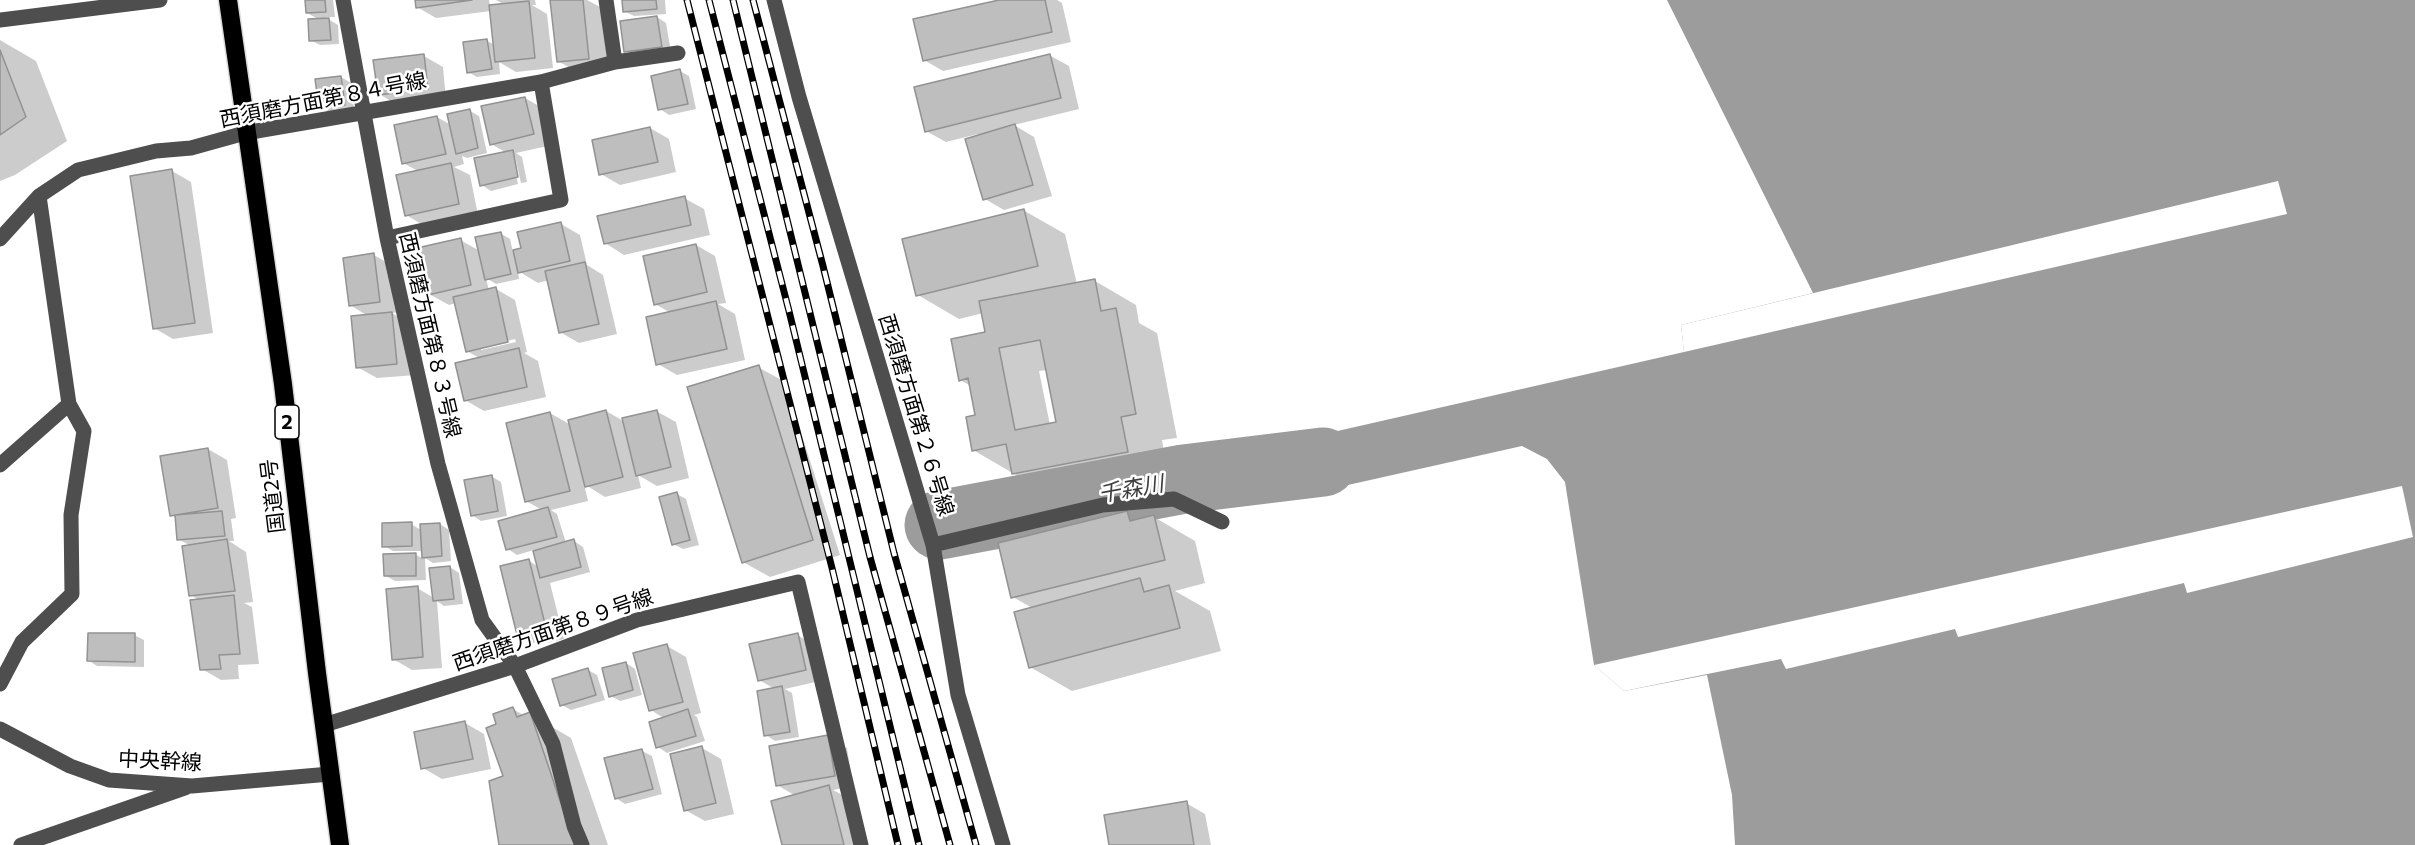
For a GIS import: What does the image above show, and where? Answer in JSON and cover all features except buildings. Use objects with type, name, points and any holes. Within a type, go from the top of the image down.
[{"type":"highway","name":"国道2号","points":[[228,0],[245,133],[283,384],[340,845]]},
{"type":"street","points":[[0,20],[72,5],[160,0]]},
{"type":"street","name":"西須磨方面第８３号線","points":[[343,0],[387,238],[438,464],[482,620],[515,666],[553,744],[574,826],[582,845]]},
{"type":"street","points":[[606,0],[615,62]]},
{"type":"street","name":"西須磨方面第２６号線","points":[[774,0],[799,97],[933,544],[958,695],[1004,845]]},
{"type":"street","name":"西須磨方面第８４号線","points":[[0,239],[39,196],[78,171],[156,151],[191,148],[245,133],[541,82],[615,62],[678,53]]},
{"type":"street","points":[[387,238],[561,200],[541,82]]},
{"type":"street","points":[[0,684],[22,642],[72,594],[70,515],[84,431],[69,404],[39,196]]},
{"type":"street","points":[[0,465],[69,404]]},
{"type":"street","points":[[933,544],[1103,505],[1174,499],[1222,522]]},
{"type":"street","name":"西須磨方面第８９号線","points":[[324,725],[515,666],[638,620],[798,582],[861,845]]},
{"type":"street","name":"中央幹線","points":[[0,729],[69,766],[110,780],[192,786],[330,774]]},
{"type":"street","points":[[21,845],[192,786]]},
{"type":"shaded area","points":[[1667,0],[2415,0],[2415,845],[1735,845],[1732,795],[1707,675],[1624,691],[1594,665],[1565,482],[1547,459],[1522,446],[1330,489],[1320,435],[1684,352],[1681,325],[1813,293]]},
{"type":"pier","points":[[2278,181],[2287,214],[1684,352],[1681,325]]},
{"type":"pier","points":[[2402,486],[2413,537],[2187,593],[2184,583],[1958,637],[1955,629],[1786,669],[1781,659],[1624,691],[1594,665]]},
{"type":"waterway","name":"千森川","points":[[939,525],[1184,479],[1323,462]]},
{"type":"railway","points":[[687,0],[832,568],[898,845]]},
{"type":"railway","points":[[709,0],[789,311],[919,845]]},
{"type":"railway","points":[[733,0],[870,557],[950,845]]},
{"type":"railway","points":[[753,0],[823,266],[894,553],[976,845]]}]
